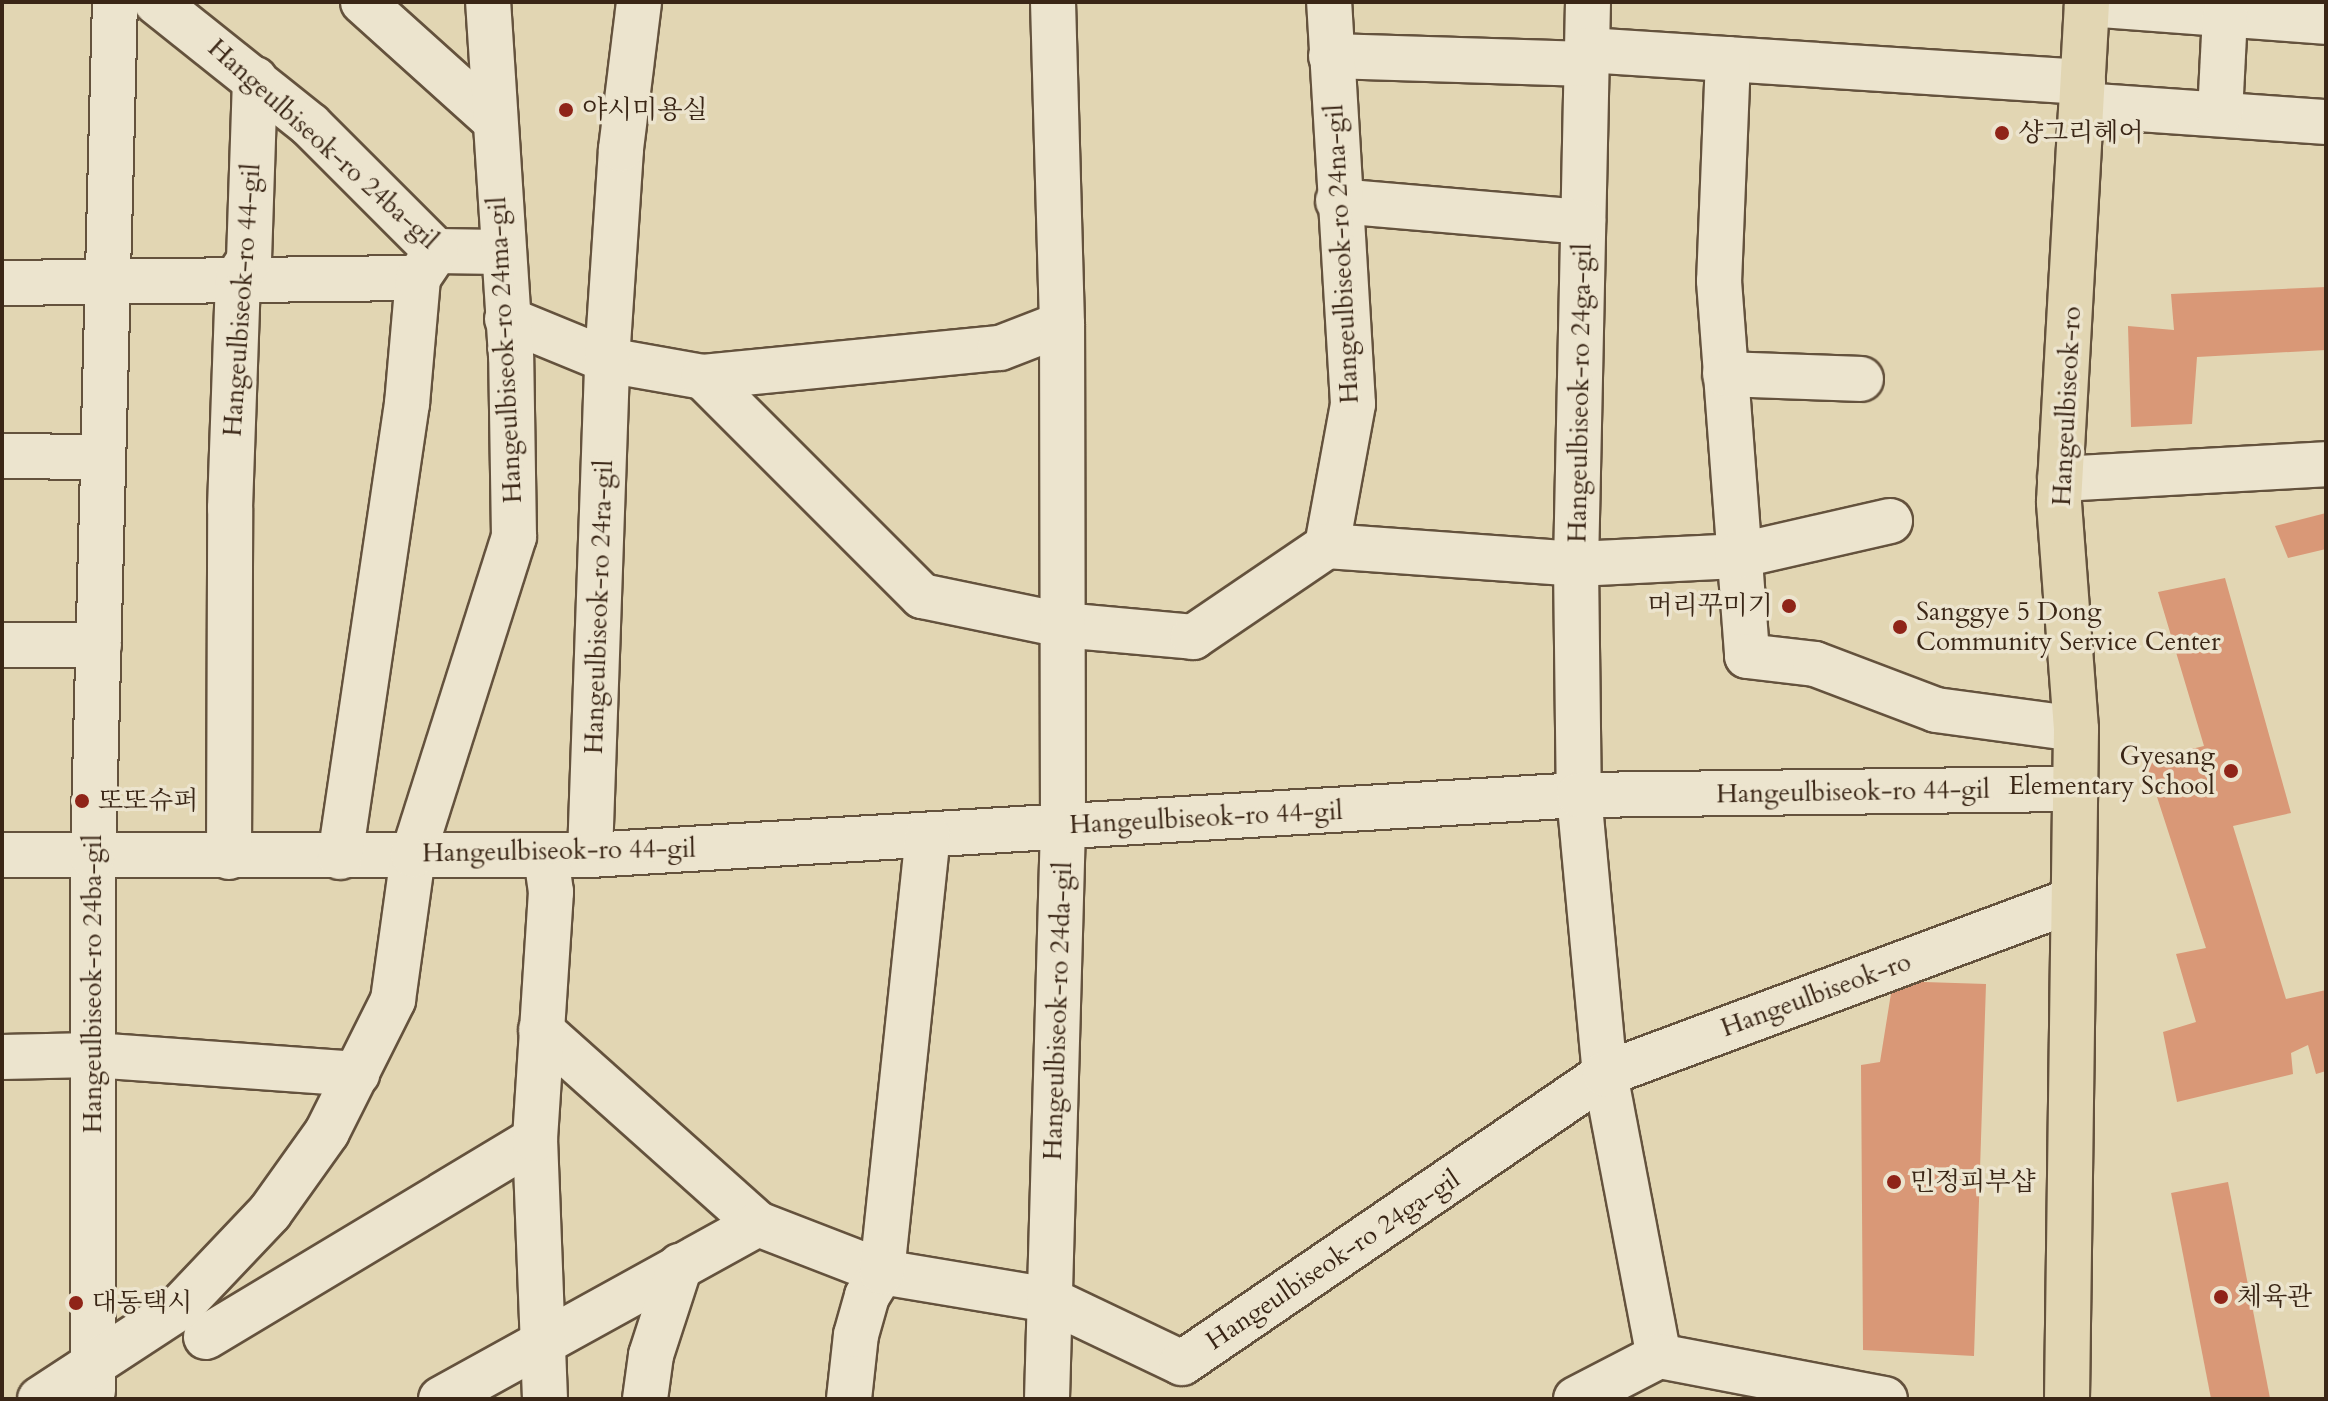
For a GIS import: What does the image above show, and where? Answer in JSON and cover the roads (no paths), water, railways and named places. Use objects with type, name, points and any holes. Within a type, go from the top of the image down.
[{"type":"main road","name":"Hangeulbiseok-ro","points":[[2067,1399],[2072,789],[2076,729],[2060,479],[2087,3]]},
{"type":"street","name":"Hangeulbiseok-ro 24ba-gil","points":[[93,1383],[93,857],[115,2]]},
{"type":"street","name":"Hangeulbiseok-ro 24ba-gil","points":[[156,2],[310,125],[427,265]]},
{"type":"street","points":[[363,2],[494,120]]},
{"type":"street","name":"Hangeulbiseok-ro 24ma-gil","points":[[40,1399],[93,1383],[179,1308],[270,1212],[327,1132],[393,1000],[413,855],[514,537],[507,319],[488,2]]},
{"type":"street","name":"Hangeulbiseok-ro 24ra-gil","points":[[590,855],[607,360],[621,149],[639,2]]},
{"type":"street","name":"Hangeulbiseok-ro 24da-gil","points":[[1047,1399],[1063,826],[1062,324],[1053,2]]},
{"type":"street","name":"Hangeulbiseok-ro 24na-gil","points":[[1327,546],[1353,404],[1338,201],[1329,2]]},
{"type":"street","name":"Hangeulbiseok-ro 24ga-gil","points":[[1588,2],[1576,564],[1579,795],[1605,1074],[1659,1356]]},
{"type":"street","points":[[2087,3],[2326,22]]},
{"type":"street","points":[[2220,114],[2225,15]]},
{"type":"street","points":[[1331,56],[1728,59],[2083,93],[2220,114],[2326,122]]},
{"type":"street","points":[[1728,59],[1719,281],[1737,556],[1747,656],[1815,664],[1936,710],[2076,729]]},
{"type":"street","name":"Hangeulbiseok-ro 44-gil","points":[[229,857],[230,508],[238,277],[249,260],[255,79]]},
{"type":"street","name":"Hangeulbiseok-ro 24ga-gil","points":[[1338,201],[1583,222]]},
{"type":"street","name":"Hangeulbiseok-ro 24ba-gil","points":[[107,280],[238,277],[427,265],[501,252]]},
{"type":"street","points":[[340,857],[427,265]]},
{"type":"street","points":[[2,283],[107,280]]},
{"type":"street","points":[[507,319],[607,360],[703,377],[1000,348],[1062,324]]},
{"type":"street","points":[[1725,374],[1861,379]]},
{"type":"street","points":[[703,377],[922,596],[1062,625],[1193,637],[1327,546]]},
{"type":"street","points":[[2,456],[103,457]]},
{"type":"street","points":[[2060,479],[2326,464]]},
{"type":"street","points":[[1576,564],[1737,556],[1890,521]]},
{"type":"street","name":"Hangeulbiseok-ro 24ga-gil","points":[[1327,546],[1576,564]]},
{"type":"street","points":[[2,645],[99,645]]},
{"type":"street","name":"Hangeulbiseok-ro 44-gil","points":[[2,855],[590,855],[1579,795],[2072,789]]},
{"type":"street","points":[[849,1399],[856,1335],[867,1296],[882,1272],[928,835]]},
{"type":"street","points":[[545,1399],[535,1139],[551,892],[546,855]]},
{"type":"street","name":"Hangeulbiseok-ro","points":[[1605,1074],[2073,900]]},
{"type":"street","points":[[541,1030],[758,1224],[882,1272],[1050,1300]]},
{"type":"street","points":[[2,1057],[93,1055],[357,1074]]},
{"type":"street","name":"Hangeulbiseok-ro 24ga-gil","points":[[1050,1300],[1189,1381],[1605,1074]]},
{"type":"street","points":[[206,1337],[535,1139]]},
{"type":"street","points":[[441,1399],[544,1339],[758,1224]]},
{"type":"street","points":[[645,1399],[651,1355],[680,1266]]},
{"type":"street","points":[[1576,1399],[1659,1356],[1885,1399]]},
{"type":"place","name":"야시미용실","points":[[566,110]]},
{"type":"place","name":"샹그리헤어","points":[[2002,133]]},
{"type":"place","name":"머리꾸미기","points":[[1789,606]]},
{"type":"place","name":"Sanggye 5 Dong Community Service Center","points":[[1900,627]]},
{"type":"place","name":"Gyesang Elementary School","points":[[2231,771]]},
{"type":"place","name":"또또슈퍼","points":[[82,801]]},
{"type":"place","name":"민정피부샵","points":[[1894,1182]]},
{"type":"place","name":"체육관","points":[[2221,1297]]},
{"type":"place","name":"대동택시","points":[[76,1303]]}]
